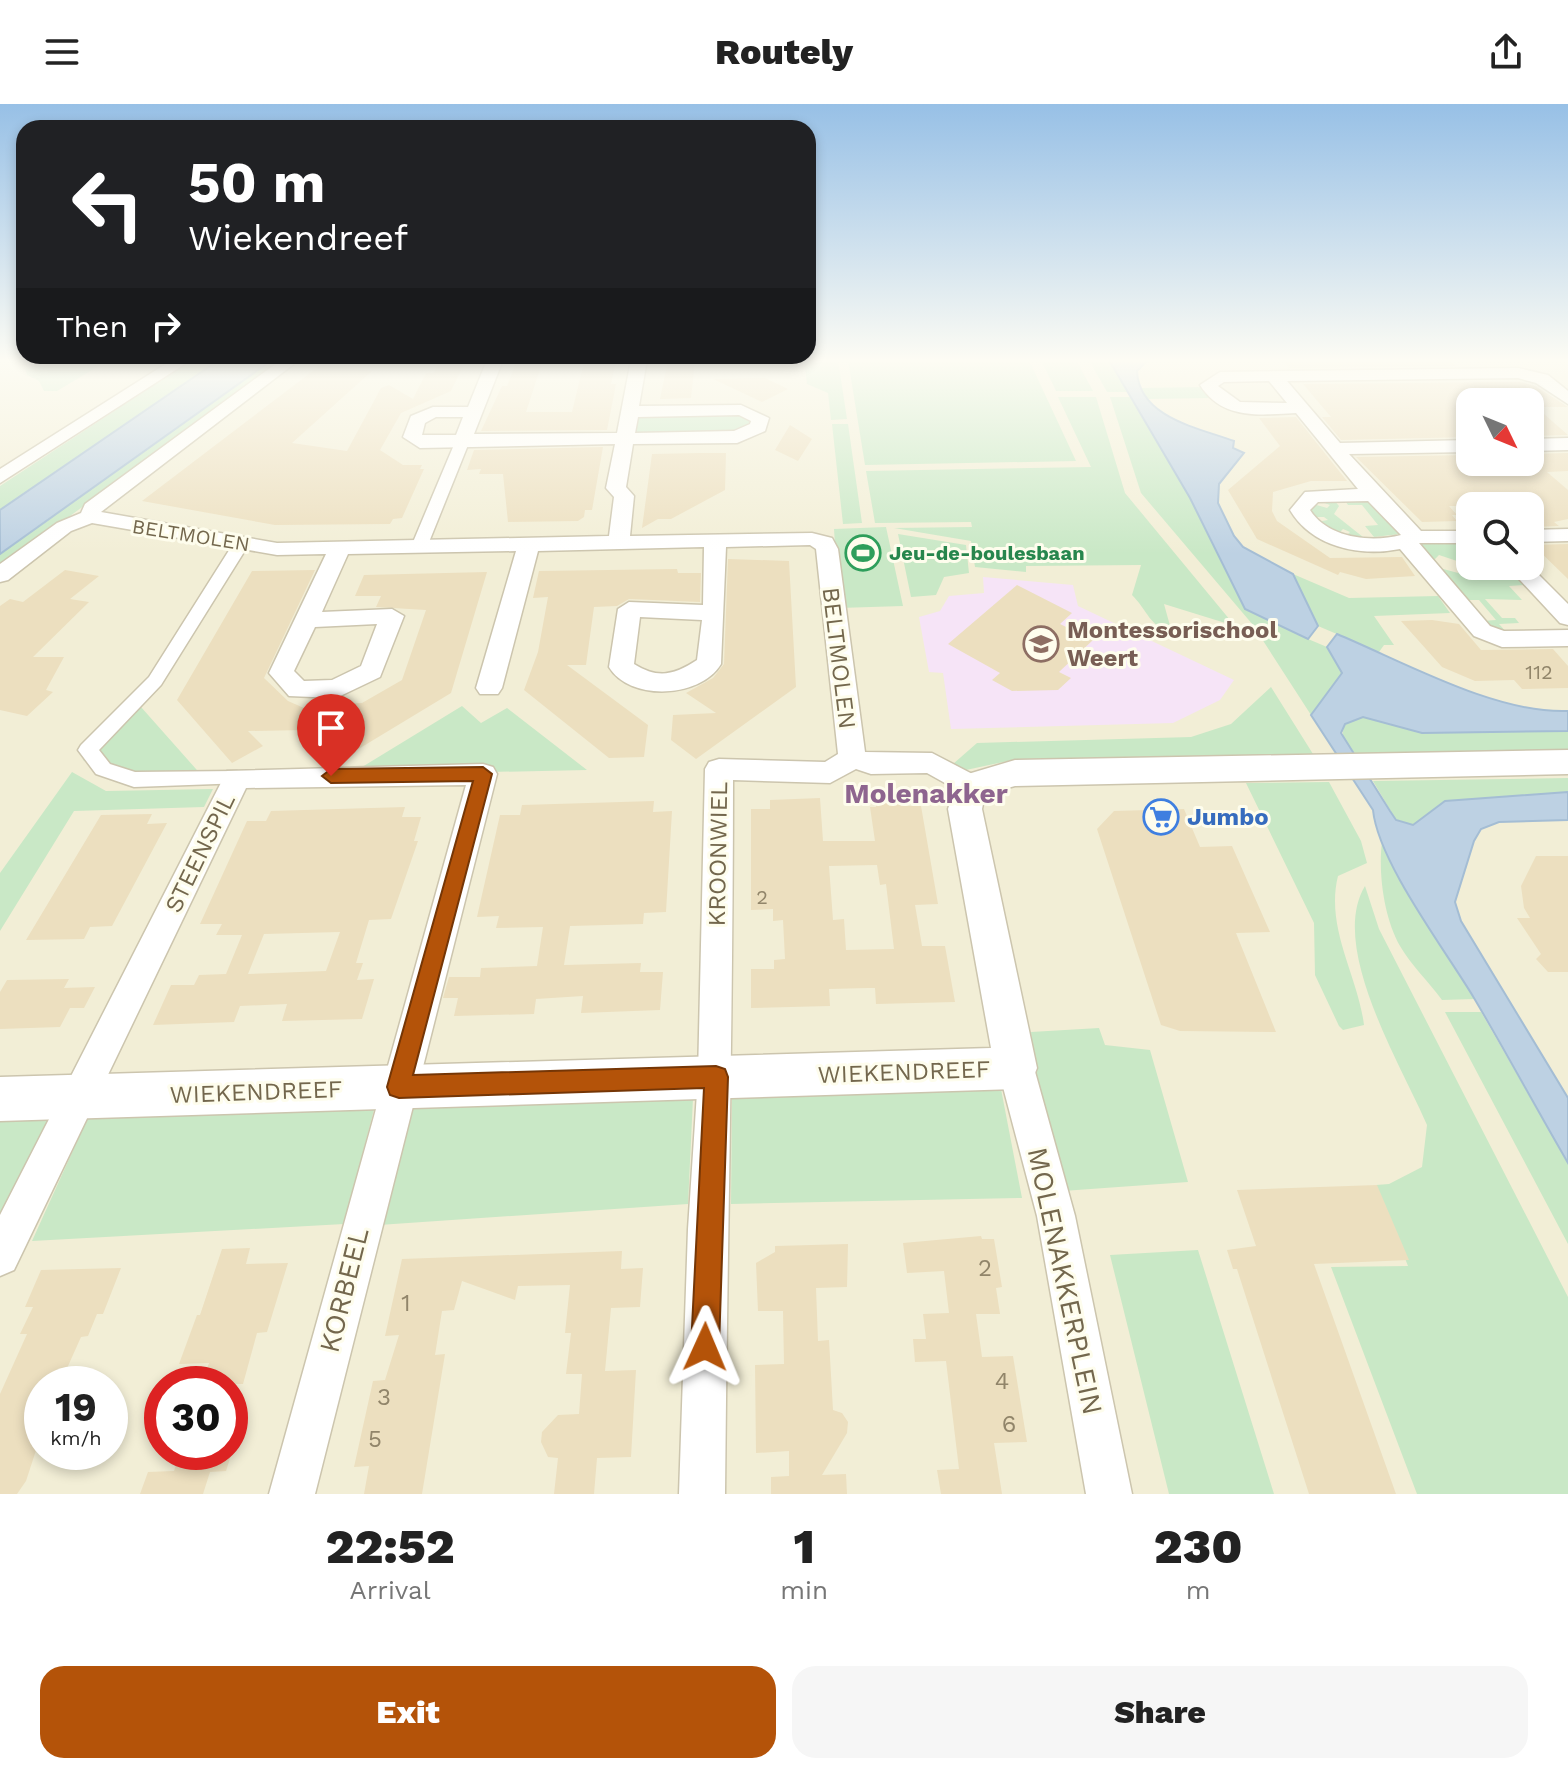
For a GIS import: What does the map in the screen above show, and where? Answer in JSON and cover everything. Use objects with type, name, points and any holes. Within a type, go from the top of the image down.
[{"type":"street","points":[[0,477],[82,425]]},
{"type":"street","points":[[0,575],[64,527],[90,516],[92,508],[204,425]]},
{"type":"street","points":[[416,425],[412,437],[420,442],[737,437],[759,425]]},
{"type":"street","points":[[419,547],[469,425]]},
{"type":"street","points":[[619,543],[624,496],[616,488],[627,425]]},
{"type":"street","points":[[1315,425],[1482,631],[1502,639],[1568,638]]},
{"type":"street","points":[[1544,445],[1568,444]]},
{"type":"street","points":[[1335,449],[1456,446]]},
{"type":"street","points":[[1373,495],[1312,496],[1300,510],[1314,529],[1345,542],[1456,538]]},
{"type":"street","name":"BELTMOLEN","points":[[90,516],[277,549],[812,539],[824,543],[852,758],[871,764],[932,763],[970,786]]},
{"type":"street","points":[[1544,536],[1568,535]]},
{"type":"street","points":[[714,613],[715,541]]},
{"type":"street","points":[[237,778],[134,780],[103,769],[88,750],[155,681],[241,544]]},
{"type":"street","points":[[489,688],[529,544]]},
{"type":"street","points":[[307,620],[392,616],[371,671],[336,689],[298,690],[281,673],[340,548]]},
{"type":"street","points":[[1531,580],[1568,618]]},
{"type":"street","name":"KROONWIEL","points":[[716,1077],[719,769],[830,773],[852,758]]},
{"type":"street","points":[[970,786],[1015,773],[1390,768],[1568,762]]},
{"type":"street","name":"STEENSPIL","points":[[0,1256],[237,778],[483,774],[399,1087]]},
{"type":"street","name":"WIEKENDREEF","points":[[0,1099],[1016,1068],[965,809],[970,786]]},
{"type":"street","name":"MOLENAKKERPLEIN","points":[[1016,1068],[1056,1216],[1109,1494]]},
{"type":"street","points":[[702,1494],[708,1229],[716,1077]]},
{"type":"street","name":"KORBEEL","points":[[292,1494],[399,1087]]},
{"type":"shaded area","points":[[0,425],[1456,425],[1456,476],[1544,476],[1544,425],[1568,425],[1568,1494],[0,1494]]},
{"type":"shaded area","name":"Montessorischool Weert","points":[[983,577],[1073,585],[1078,606],[1234,680],[1220,700],[1173,723],[951,729],[943,673],[929,672],[919,617],[940,611],[949,596],[984,593]]},
{"type":"green space","points":[[93,425],[124,425],[0,510],[0,486]]},
{"type":"green space","points":[[181,425],[195,425],[0,567],[0,554]]},
{"type":"green space","points":[[637,425],[749,425],[749,428],[737,434],[635,436]]},
{"type":"green space","points":[[832,425],[848,425],[862,523],[843,524]]},
{"type":"green space","points":[[859,425],[1059,425],[1076,461],[865,465]]},
{"type":"green space","points":[[1071,425],[1104,425],[1125,493],[1235,626],[1164,604],[1172,633],[1164,630],[1132,595],[1141,565],[1026,566],[1026,572],[975,567],[971,541],[894,528],[972,527],[971,522],[875,523],[866,471],[1091,467]]},
{"type":"green space","points":[[1119,425],[1147,425],[1190,498],[1308,639],[1327,647],[1342,673],[1311,715],[1253,625],[1141,493]]},
{"type":"green space","points":[[1344,499],[1370,501],[1400,534],[1374,537],[1365,526],[1378,525],[1362,505],[1348,505]]},
{"type":"green space","points":[[1316,500],[1334,500],[1339,506],[1334,514],[1363,537],[1345,537],[1350,532],[1343,529],[1338,534],[1316,522],[1328,520],[1312,517],[1306,511],[1313,504],[1327,508],[1330,505]]},
{"type":"green space","points":[[886,527],[903,606],[839,608],[834,529]]},
{"type":"green space","points":[[898,534],[966,545],[969,573],[944,577],[936,595],[911,597]]},
{"type":"green space","points":[[1420,542],[1456,542],[1456,561],[1439,555],[1432,562],[1418,548]]},
{"type":"green space","points":[[1436,567],[1456,572],[1456,580],[1519,580],[1524,585],[1509,586],[1522,600],[1485,599],[1502,618],[1515,618],[1519,623],[1499,624],[1508,634],[1482,621],[1496,620],[1479,600],[1464,600]]},
{"type":"green space","points":[[1293,574],[1349,598],[1438,596],[1450,613],[1374,616],[1394,645],[1384,645],[1379,652],[1318,626]]},
{"type":"green space","points":[[1271,687],[1313,754],[1017,759],[966,770],[953,764],[977,743],[1191,737],[1231,724]]},
{"type":"green space","points":[[462,706],[481,723],[507,708],[587,770],[349,775]]},
{"type":"green space","points":[[141,707],[204,778],[99,771],[83,760]]},
{"type":"green space","points":[[1362,717],[1422,733],[1568,731],[1568,753],[1355,753],[1344,740],[1343,733],[1345,724]]},
{"type":"green space","points":[[72,772],[106,791],[213,789],[204,807],[74,811],[0,931],[0,873]]},
{"type":"green space","points":[[1568,778],[1568,792],[1446,801],[1413,825],[1396,820],[1373,781]]},
{"type":"green space","points":[[1329,782],[1361,841],[1367,863],[1338,876],[1335,895],[1339,933],[1364,1025],[1343,1030],[1315,975],[1314,923],[1246,783]]},
{"type":"green space","points":[[1382,842],[1411,897],[1475,999],[1442,1000],[1400,946],[1394,935],[1384,895]]},
{"type":"green space","points":[[1365,886],[1379,929],[1568,1297],[1568,1494],[1417,1494],[1331,1267],[1408,1266],[1376,1185],[1389,1184],[1422,1167],[1427,1125],[1387,1040],[1362,973],[1356,941],[1356,911]]},
{"type":"green space","points":[[1445,1012],[1481,1012],[1568,1163],[1568,1244]]},
{"type":"green space","points":[[1099,1028],[1105,1045],[1150,1050],[1188,1182],[1063,1191],[1034,1065],[1031,1032]]},
{"type":"green space","points":[[1001,1089],[1022,1198],[731,1204],[732,1097]]},
{"type":"green space","points":[[693,1098],[688,1204],[379,1225],[409,1106]]},
{"type":"green space","points":[[375,1106],[344,1224],[32,1241],[89,1115]]},
{"type":"green space","points":[[50,1115],[0,1216],[0,1117]]},
{"type":"green space","points":[[1198,1250],[1274,1494],[1169,1494],[1110,1255]]},
{"type":"water","points":[[124,425],[181,425],[0,554],[0,510]]},
{"type":"water","points":[[1147,425],[1186,425],[1234,441],[1233,448],[1244,453],[1219,484],[1218,503],[1243,547],[1293,574],[1318,626],[1308,639],[1245,609],[1190,498]]},
{"type":"water","points":[[1337,634],[1481,695],[1540,710],[1568,711],[1568,731],[1422,733],[1363,717],[1345,724],[1341,733],[1396,820],[1413,825],[1445,801],[1568,792],[1568,820],[1499,822],[1481,829],[1474,841],[1455,902],[1461,921],[1568,1098],[1568,1163],[1474,998],[1400,880],[1387,855],[1373,810],[1311,715],[1342,673],[1327,647]]},
{"type":"building","points":[[242,425],[312,425],[292,443],[347,451],[361,425],[394,425],[380,450],[403,465],[422,465],[420,469],[424,469],[402,518],[393,519],[390,524],[275,525],[142,501]]},
{"type":"building","points":[[484,425],[608,425],[607,430],[481,431]]},
{"type":"building","points":[[790,425],[812,439],[798,461],[775,450]]},
{"type":"building","points":[[1264,425],[1302,425],[1347,481],[1311,481],[1273,492],[1272,511],[1277,521],[1330,558],[1402,557],[1415,576],[1366,579],[1340,572],[1338,575],[1257,539],[1228,490],[1280,446]]},
{"type":"building","points":[[1328,425],[1456,425],[1456,437],[1341,440]]},
{"type":"building","points":[[1544,425],[1556,425],[1568,435],[1544,436]]},
{"type":"building","points":[[603,447],[592,510],[585,510],[584,517],[578,521],[508,522],[503,474],[479,474],[481,469],[467,470],[474,450]]},
{"type":"building","points":[[726,453],[725,490],[671,519],[658,519],[642,528],[652,454]]},
{"type":"building","points":[[1568,453],[1568,471],[1547,472],[1568,490],[1568,519],[1554,522],[1559,526],[1544,527],[1544,492],[1456,492],[1456,506],[1449,506],[1456,514],[1452,515],[1456,521],[1422,522],[1356,457],[1456,455],[1456,476],[1544,476],[1544,454]]},
{"type":"building","points":[[1568,544],[1568,579],[1544,556],[1544,545]]},
{"type":"building","points":[[728,559],[789,561],[796,687],[696,759],[671,740],[673,715],[716,713],[686,693],[713,678],[724,664]]},
{"type":"building","points":[[677,569],[678,573],[701,573],[700,602],[629,599],[617,606],[594,607],[586,665],[567,665],[648,725],[644,757],[609,758],[524,690],[538,652],[548,597],[533,598],[539,571]]},
{"type":"building","points":[[65,570],[99,576],[70,599],[89,602],[33,657],[64,657],[46,690],[53,692],[27,716],[0,710],[0,606],[10,599],[23,602]]},
{"type":"building","points":[[315,570],[264,678],[288,701],[313,712],[316,705],[362,703],[402,680],[426,610],[376,607],[381,596],[355,596],[364,575],[487,572],[451,693],[337,762],[305,730],[248,731],[263,746],[232,763],[177,700],[252,571]]},
{"type":"building","points":[[1017,585],[1072,613],[1060,624],[1093,640],[1059,672],[1071,678],[1058,690],[1012,691],[992,680],[1000,673],[948,644]]},
{"type":"building","points":[[1432,620],[1459,624],[1481,650],[1553,649],[1568,666],[1568,688],[1522,689],[1514,680],[1475,681],[1442,667],[1401,621]]},
{"type":"building","points":[[899,796],[901,806],[921,806],[938,904],[915,905],[922,946],[945,946],[955,1002],[876,1004],[875,988],[829,989],[830,1006],[751,1008],[751,969],[774,969],[774,960],[785,959],[783,920],[773,921],[773,909],[751,910],[751,809],[770,809],[770,800],[820,798],[823,841],[875,841],[870,807],[876,807],[875,797]],"holes":[[[877,865],[880,885],[886,884],[894,949],[846,950],[844,919],[833,920],[829,866]]]},
{"type":"building","points":[[654,801],[653,812],[672,811],[666,912],[644,913],[643,924],[570,926],[564,965],[641,963],[640,972],[663,972],[660,1010],[581,1013],[583,996],[536,999],[534,1014],[454,1016],[458,998],[443,998],[449,977],[480,977],[481,968],[537,966],[543,927],[496,928],[499,916],[477,917],[500,815],[520,815],[522,805]]},
{"type":"building","points":[[405,807],[402,817],[421,817],[414,841],[418,841],[391,919],[369,920],[356,963],[363,963],[357,980],[374,979],[362,1019],[282,1021],[287,1004],[240,1006],[234,1022],[153,1025],[171,985],[194,985],[199,975],[226,974],[242,935],[216,935],[222,924],[200,924],[247,821],[266,821],[271,811]],"holes":[[[340,932],[326,971],[248,974],[264,934]]]},
{"type":"building","points":[[1184,809],[1200,847],[1232,846],[1270,932],[1236,933],[1276,1032],[1180,1031],[1161,1025],[1097,829],[1114,811]]},
{"type":"building","points":[[152,814],[147,824],[167,823],[112,926],[90,927],[84,939],[26,940],[101,815]]},
{"type":"building","points":[[1536,856],[1568,856],[1568,972],[1548,972],[1536,959],[1541,954],[1517,918],[1530,918],[1524,908],[1521,886]]},
{"type":"building","points":[[69,979],[64,988],[95,987],[84,1008],[70,1008],[60,1027],[0,1029],[0,992],[7,980]]},
{"type":"building","points":[[1377,1185],[1409,1260],[1314,1264],[1396,1494],[1309,1494],[1237,1269],[1233,1269],[1227,1250],[1256,1246],[1237,1190]]},
{"type":"building","points":[[981,1236],[982,1239],[994,1239],[1002,1287],[996,1288],[1000,1314],[976,1314],[982,1357],[1013,1356],[1027,1442],[994,1443],[1002,1494],[941,1494],[937,1470],[959,1469],[946,1361],[915,1362],[913,1339],[926,1339],[923,1314],[949,1313],[944,1271],[907,1273],[903,1243]]},
{"type":"building","points":[[848,1244],[847,1287],[816,1288],[818,1341],[829,1340],[833,1410],[842,1413],[848,1422],[847,1433],[822,1475],[846,1474],[847,1494],[771,1494],[771,1477],[789,1476],[789,1451],[756,1453],[755,1365],[784,1364],[783,1311],[758,1311],[756,1263],[775,1252],[775,1246]]},
{"type":"building","points":[[250,1248],[246,1264],[288,1263],[267,1332],[257,1333],[248,1366],[179,1364],[197,1315],[200,1315],[222,1249]]},
{"type":"building","points":[[622,1251],[621,1269],[643,1268],[640,1307],[611,1308],[605,1371],[636,1370],[631,1457],[597,1458],[594,1494],[554,1494],[558,1458],[548,1457],[541,1442],[542,1432],[558,1415],[579,1414],[582,1374],[566,1374],[571,1333],[565,1333],[570,1285],[518,1286],[515,1300],[462,1281],[454,1310],[442,1311],[435,1355],[445,1354],[422,1494],[364,1494],[369,1466],[354,1467],[373,1381],[385,1380],[399,1335],[385,1336],[402,1259]]},
{"type":"building","points":[[121,1268],[103,1314],[97,1314],[88,1336],[81,1337],[68,1366],[24,1366],[24,1470],[30,1470],[17,1494],[0,1494],[0,1394],[27,1334],[20,1334],[33,1307],[25,1307],[41,1270]]},
{"type":"building","points":[[226,1470],[210,1472],[203,1494],[140,1494],[148,1472]]},
{"type":"place","name":"Jeu-de-boulesbaan","points":[[863,553]]},
{"type":"place","name":"Montessorischool Weert","points":[[1041,644]]},
{"type":"place","name":"Jumbo","points":[[1161,817]]},
{"type":"district","name":"Molenakker","points":[[926,793]]},
{"type":"route","points":[[331,776],[483,774],[399,1087],[716,1077],[705,1347]]}]
